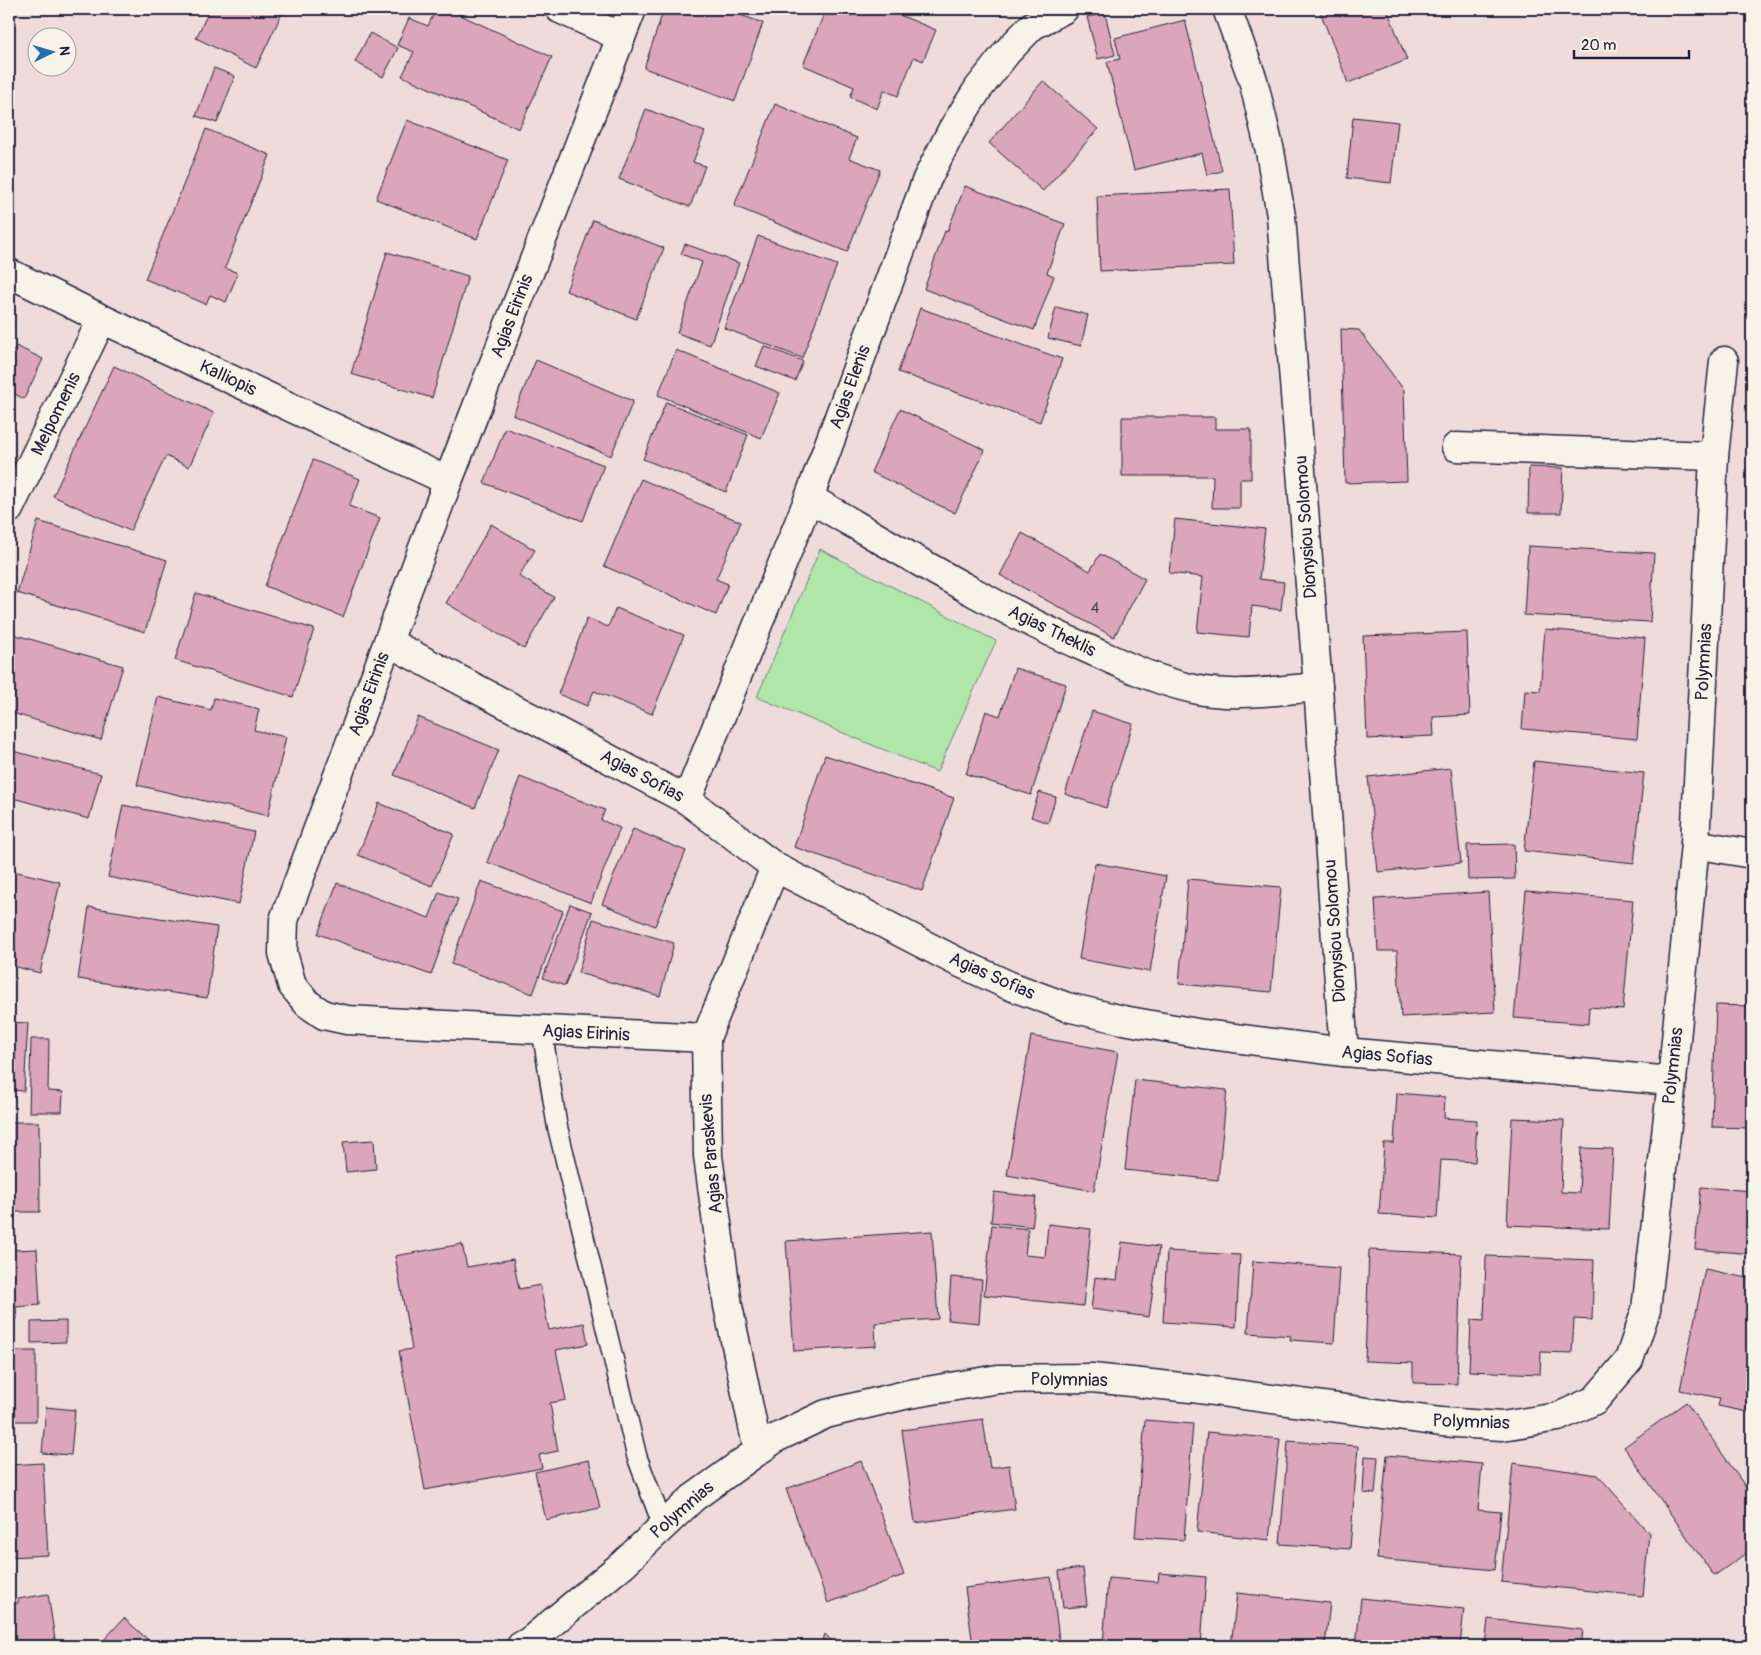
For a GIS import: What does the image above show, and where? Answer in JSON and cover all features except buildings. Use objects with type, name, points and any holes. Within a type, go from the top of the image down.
[{"type":"street","points":[[560,9],[621,37]]},
{"type":"street","name":"Agias Eirinis","points":[[632,9],[448,481],[284,920],[283,953],[292,985],[308,1004],[324,1015],[347,1020],[706,1038]]},
{"type":"street","name":"Agias Elenis","points":[[687,800],[809,498],[928,180],[952,130],[978,89],[1007,52],[1032,26],[1064,9]]},
{"type":"street","name":"Dionysiou Solomou","points":[[1227,9],[1253,80],[1270,150],[1281,216],[1344,1052]]},
{"type":"street","name":"Kalliopis","points":[[9,272],[102,319],[448,481]]},
{"type":"street","name":"Melpomenis","points":[[9,509],[102,319]]},
{"type":"street","name":"Polymnias","points":[[528,1644],[623,1564],[693,1498],[776,1438],[826,1414],[909,1394],[998,1379],[1092,1378],[1191,1388],[1450,1423],[1502,1426],[1558,1417],[1595,1400],[1628,1360],[1646,1310],[1672,1081],[1695,844],[1714,456],[1724,361]]},
{"type":"street","points":[[1456,447],[1714,456]]},
{"type":"street","name":"Agias Theklis","points":[[809,498],[970,591],[1056,634],[1151,677],[1194,689],[1231,693],[1318,688]]},
{"type":"street","name":"Agias Sofias","points":[[388,642],[687,800],[775,867],[954,960],[1008,985],[1067,1007],[1123,1020],[1203,1034],[1344,1052],[1672,1081]]},
{"type":"street","points":[[1695,844],[1752,854]]},
{"type":"street","name":"Agias Paraskevis","points":[[758,1451],[728,1306],[710,1166],[706,1038],[775,867]]},
{"type":"lane","points":[[542,1031],[557,1125],[632,1438],[637,1457],[663,1526]]},
{"type":"green space","points":[[820,549],[996,641],[937,772],[757,697]]}]
